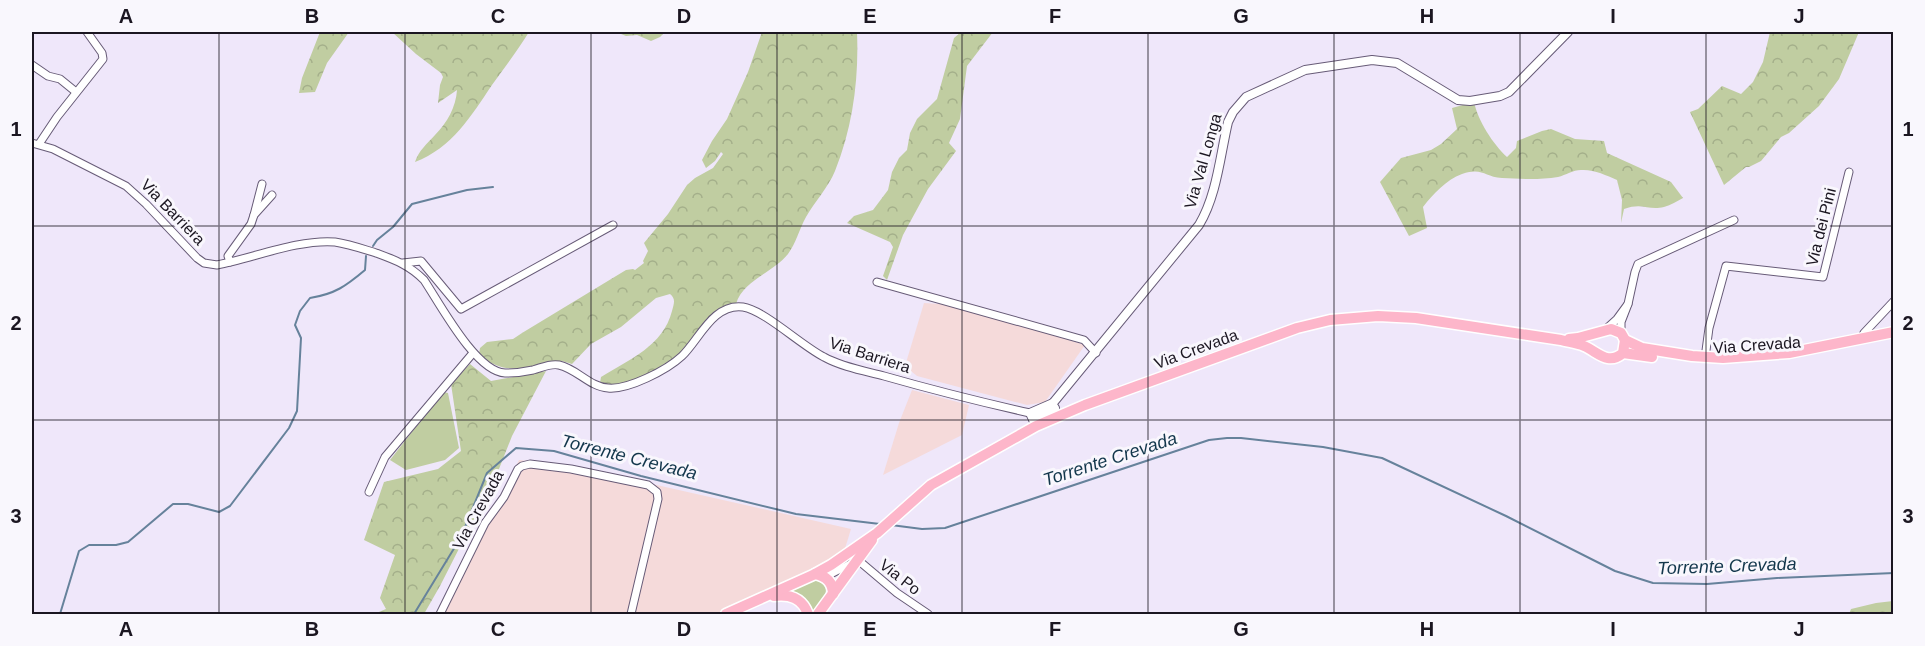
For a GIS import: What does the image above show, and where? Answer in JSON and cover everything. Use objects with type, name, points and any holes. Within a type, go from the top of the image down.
[{"type":"main road","name":"Via Crevada","points":[[726,615],[820,576],[877,533],[931,485],[1033,419],[1056,409],[1297,328],[1330,320],[1378,316],[1416,318],[1560,340],[1581,345],[1603,358],[1612,359],[1623,353],[1709,365],[1814,356],[1893,340]]},
{"type":"main road","name":"Via Crevada","points":[[1560,340],[1578,338],[1611,329],[1642,348],[1705,358],[1730,358],[1789,353],[1893,332]]},
{"type":"main road","points":[[1596,352],[1596,340],[1603,331]]},
{"type":"main road","points":[[1623,337],[1625,348],[1623,353]]},
{"type":"main road","name":"Via Crevada","points":[[818,615],[877,533]]},
{"type":"main road","points":[[820,576],[831,584],[833,594]]},
{"type":"main road","points":[[764,598],[791,596],[800,601],[808,615]]},
{"type":"street","points":[[35,144],[103,58],[87,32]]},
{"type":"street","name":"Via Val Longa","points":[[1056,409],[1096,352],[1199,225],[1211,197],[1228,122],[1246,97],[1305,70],[1372,60],[1397,63],[1458,100],[1470,101],[1500,96],[1516,86],[1568,32]]},
{"type":"street","points":[[32,65],[48,76],[60,79],[76,92]]},
{"type":"street","name":"Via Barriera","points":[[35,144],[53,149],[126,186],[200,261],[217,265],[310,243],[329,242],[350,245],[403,263],[424,280],[473,353],[486,366],[495,371],[504,373],[531,371],[547,365],[558,365],[594,384],[606,388],[620,388],[633,384],[674,363],[691,346],[709,322],[730,309],[743,307],[756,311],[824,357],[841,364],[1033,419]]},
{"type":"street","name":"Via dei Pini","points":[[1705,358],[1709,328],[1726,266],[1823,277],[1849,172]]},
{"type":"street","points":[[230,262],[228,256],[251,224],[262,184]]},
{"type":"street","points":[[254,215],[272,195]]},
{"type":"street","points":[[1623,337],[1622,322],[1638,264],[1734,220]]},
{"type":"street","name":"Via Barriera","points":[[403,263],[421,261],[461,309],[614,225]]},
{"type":"street","points":[[877,282],[1084,340],[1096,352]]},
{"type":"street","points":[[1861,339],[1893,301]]},
{"type":"street","points":[[1603,331],[1617,319],[1628,304]]},
{"type":"street","points":[[369,492],[385,457],[473,353]]},
{"type":"street","name":"Via Crevada","points":[[440,615],[485,523],[504,496],[515,473],[526,465],[571,469],[648,485],[657,492],[658,499],[631,615]]},
{"type":"street","name":"Via Po","points":[[820,576],[858,560],[897,594],[927,615]]},
{"type":"shaded area","points":[[924,303],[955,305],[1085,345],[1045,402],[1027,405],[917,376],[905,366]]},
{"type":"shaded area","points":[[912,390],[969,405],[962,435],[883,475],[899,423]]},
{"type":"shaded area","points":[[519,460],[568,465],[851,529],[843,555],[734,614],[441,614]]},
{"type":"green space","points":[[320,32],[349,32],[327,63],[315,92],[299,93],[302,78]]},
{"type":"green space","points":[[392,32],[529,32],[460,130],[440,148],[415,162],[421,151],[447,120],[455,103],[457,90],[438,103],[443,77],[441,73]]},
{"type":"green space","points":[[616,32],[665,32],[651,41],[637,35],[626,36]]},
{"type":"green space","points":[[762,32],[857,32],[854,102],[841,154],[832,177],[806,217],[793,245],[782,261],[745,289],[736,304],[726,306],[683,352],[660,369],[641,379],[610,385],[600,383],[601,377],[644,350],[661,334],[668,323],[673,306],[674,299],[670,294],[656,298],[621,327],[591,344],[572,364],[555,361],[506,368],[497,366],[479,354],[480,348],[487,342],[513,339],[626,270],[635,270],[644,263],[648,251],[644,243],[668,214],[687,185],[713,168],[723,154],[721,152],[706,168],[702,160],[727,119],[748,72]]},
{"type":"green space","points":[[961,32],[993,32],[967,66],[960,119],[949,143],[956,151],[928,189],[903,235],[887,280],[883,276],[893,247],[890,242],[847,223],[854,216],[873,210],[888,190],[892,172],[899,158],[907,150],[910,133],[917,119],[937,99],[954,38]]},
{"type":"green space","points":[[1770,32],[1859,32],[1839,79],[1819,106],[1789,133],[1781,137],[1761,161],[1746,167],[1724,185],[1690,112],[1698,109],[1722,86],[1741,94],[1753,82],[1763,62]]},
{"type":"green space","points":[[1474,102],[1487,132],[1507,157],[1516,148],[1517,141],[1551,129],[1575,139],[1604,141],[1607,153],[1671,182],[1683,198],[1664,207],[1636,206],[1624,209],[1621,223],[1622,200],[1617,180],[1599,173],[1578,170],[1558,177],[1530,179],[1502,178],[1469,172],[1451,180],[1436,192],[1423,207],[1427,228],[1409,236],[1380,182],[1401,158],[1431,150],[1441,144],[1457,129],[1452,108]]},
{"type":"green space","points":[[470,364],[491,381],[546,371],[512,436],[497,474],[424,614],[374,614],[386,609],[380,598],[395,555],[364,540],[384,482],[438,469],[461,451],[451,384]]},
{"type":"green space","points":[[443,392],[448,393],[459,448],[445,460],[406,470],[390,460]]},
{"type":"green space","points":[[816,579],[824,583],[826,592],[813,614],[799,595],[787,590]]},
{"type":"green space","points":[[1893,601],[1893,614],[1849,614],[1851,609]]},
{"type":"waterway","points":[[373,246],[412,204],[467,190],[493,187]]},
{"type":"waterway","points":[[60,614],[79,551],[89,545],[116,545],[128,542],[173,504],[188,504],[219,512],[230,506],[289,428],[297,411],[301,338],[295,325],[300,311],[310,298],[326,294],[352,281],[365,270],[366,256]]},
{"type":"waterway","name":"Torrente Crevada","points":[[891,525],[922,529],[945,528],[1209,440],[1241,438],[1323,447],[1382,458],[1506,516],[1615,571],[1653,583],[1707,584],[1777,578],[1894,573]]},
{"type":"waterway","name":"Torrente Crevada","points":[[414,614],[461,537],[487,473],[516,448],[554,451],[641,476],[796,514],[880,524]]}]
